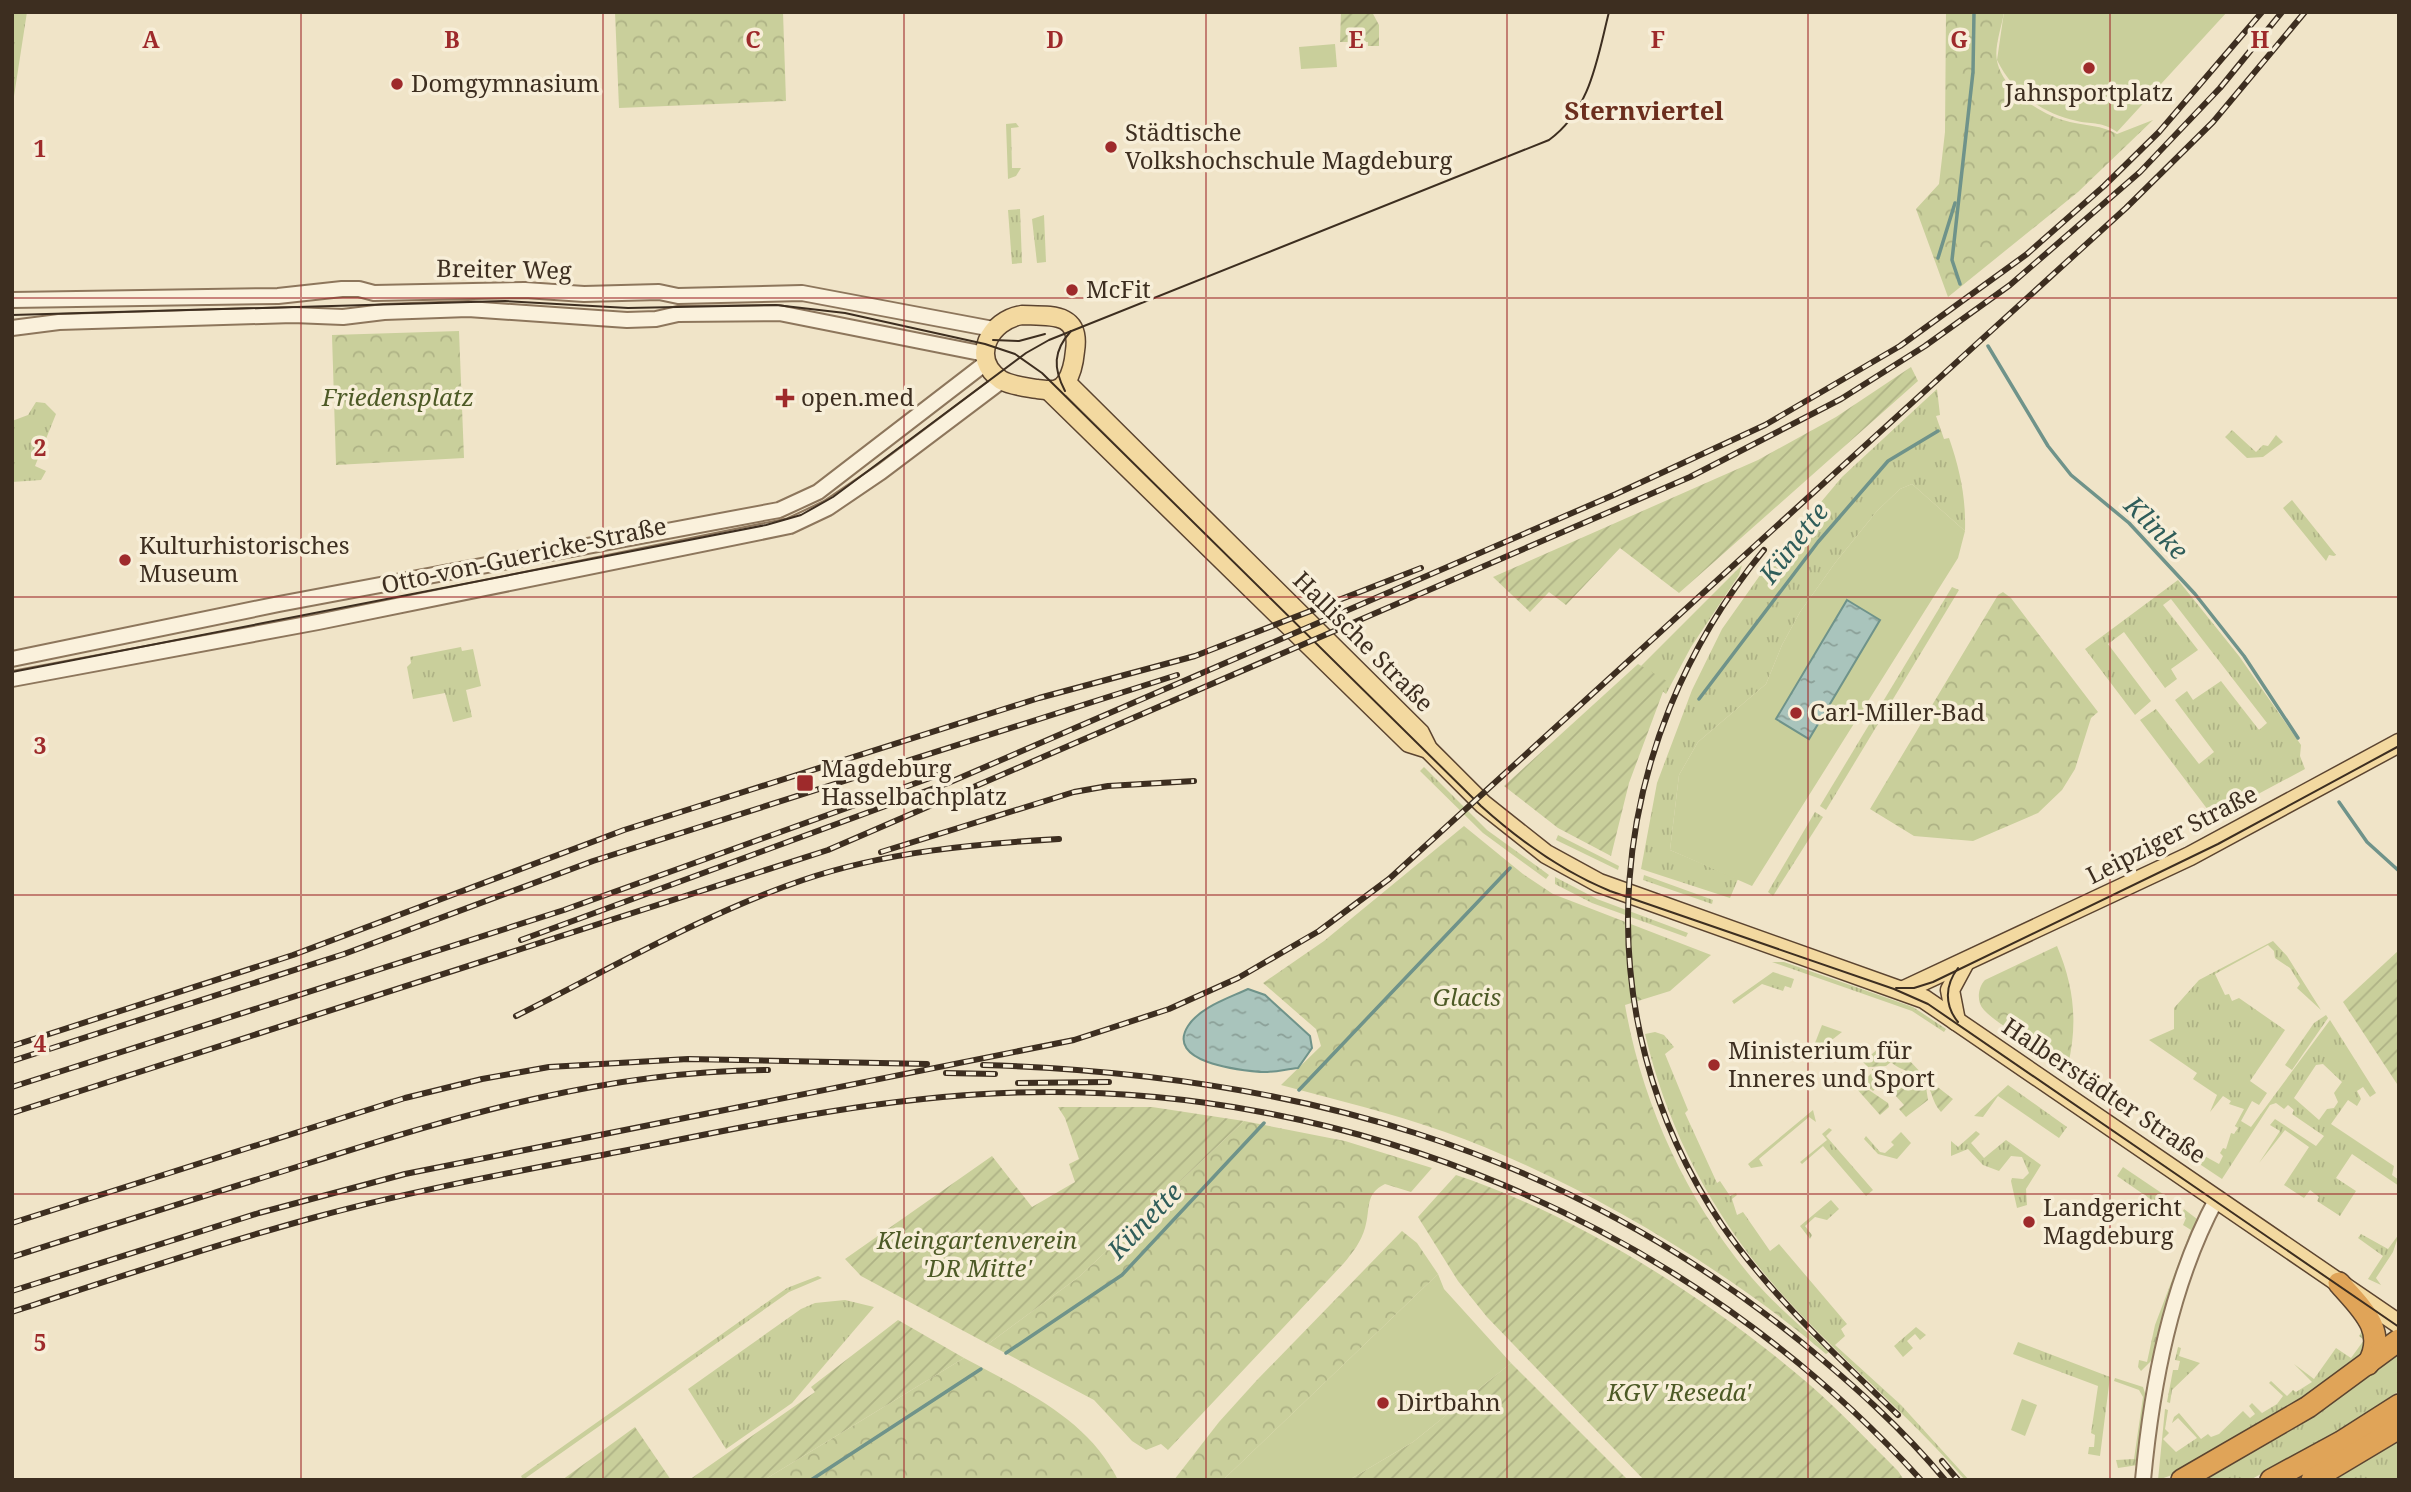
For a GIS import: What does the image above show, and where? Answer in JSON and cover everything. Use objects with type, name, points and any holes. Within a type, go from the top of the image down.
[{"type":"highway","points":[[2339,1283],[2376,1331],[2376,1347],[2367,1365]]},
{"type":"highway","points":[[2182,1480],[2298,1413],[2399,1340]]},
{"type":"highway","points":[[2271,1480],[2398,1413]]},
{"type":"highway","points":[[2312,1480],[2398,1413]]},
{"type":"main road","points":[[1022,315],[1058,318],[1070,322],[1077,340],[1066,382],[1058,389],[1049,391],[1003,380],[986,358],[987,339],[993,329],[1004,320],[1022,315]]},
{"type":"main road","name":"Hallische Straße","points":[[1066,382],[1420,733],[1428,749]]},
{"type":"main road","name":"Hallische Straße","points":[[1049,391],[1409,743],[1428,749]]},
{"type":"main road","name":"Leipziger Straße","points":[[1904,990],[2197,852],[2399,743]]},
{"type":"main road","name":"Halberstädter Straße","points":[[1428,749],[1509,828],[1571,869],[1611,887],[1904,990],[1956,1021],[2399,1324]]},
{"type":"main road","points":[[1956,1021],[1950,990],[1964,964]]},
{"type":"street","name":"Breiter Weg","points":[[12,300],[278,296],[359,289],[374,293],[525,290],[584,294],[659,292],[678,296],[802,293],[993,329]]},
{"type":"street","name":"Breiter Weg","points":[[12,328],[59,322],[293,315],[343,317],[384,312],[468,309],[627,320],[656,319],[678,314],[779,313],[986,358]]},
{"type":"street","name":"Otto-von-Guericke-Straße","points":[[12,659],[786,508],[818,492],[986,358]]},
{"type":"street","name":"Otto-von-Guericke-Straße","points":[[12,678],[318,622],[790,526],[828,508],[1003,380]]},
{"type":"street","points":[[2143,1480],[2163,1349],[2196,1243],[2217,1198]]},
{"type":"green space","points":[[12,12],[27,12],[12,109]]},
{"type":"green space","points":[[615,12],[783,12],[786,101],[619,108]]},
{"type":"green space","points":[[1341,12],[1372,12],[1379,25],[1379,46],[1368,46],[1368,42],[1340,42]]},
{"type":"green space","points":[[1946,12],[2004,12],[1997,49],[2001,72],[2026,101],[2048,114],[2117,134],[2153,120],[2078,192],[1948,297],[1916,209],[1939,184],[1945,132]]},
{"type":"green space","name":"Jahnsportplatz","points":[[2004,12],[2227,12],[2117,132],[2102,125],[2052,113],[2030,100],[2011,82],[1997,60]]},
{"type":"green space","points":[[1335,44],[1337,67],[1301,69],[1299,47]]},
{"type":"green space","points":[[1016,123],[1019,127],[1011,128],[1012,168],[1021,168],[1016,176],[1008,179],[1006,124]]},
{"type":"green space","points":[[1020,209],[1022,263],[1012,264],[1008,210]]},
{"type":"green space","points":[[1044,215],[1046,262],[1037,263],[1032,219]]},
{"type":"green space","name":"Friedensplatz","points":[[459,331],[464,458],[336,465],[332,335]]},
{"type":"green space","points":[[1911,367],[1918,381],[1679,593],[1620,548],[1566,605],[1549,592],[1530,612],[1493,577],[1758,460],[1836,417]]},
{"type":"green space","points":[[1937,389],[1940,415],[1936,416],[1944,439],[1949,438],[1959,473],[1965,531],[1912,484],[1900,489],[1877,511],[1800,612],[1782,645],[1766,684],[1698,742],[1679,775],[1670,850],[1738,879],[1730,898],[1641,869],[1657,783],[1692,690],[1722,629],[1763,571],[1842,477]]},
{"type":"green space","points":[[36,402],[45,403],[56,414],[35,466],[46,471],[41,480],[12,482],[12,421],[28,415]]},
{"type":"green space","points":[[2232,430],[2256,452],[2263,445],[2268,446],[2276,435],[2283,442],[2263,457],[2247,458],[2225,437]]},
{"type":"green space","name":"Carl-Miller-Bad","points":[[1912,484],[1965,531],[1958,558],[1752,886],[1670,850],[1679,775],[1698,742],[1766,684],[1782,645],[1800,612],[1835,563],[1877,511],[1900,489]]},
{"type":"green space","points":[[2292,500],[2336,555],[2329,555],[2326,561],[2283,508]]},
{"type":"green space","points":[[1742,565],[1739,575],[1691,647],[1666,694],[1637,670]]},
{"type":"green space","points":[[2178,580],[2239,656],[2301,745],[2300,756],[2305,769],[2219,815],[2208,810],[2140,720],[2156,709],[2199,764],[2214,752],[2175,700],[2187,691],[2193,700],[2221,681],[2259,730],[2267,723],[2171,599],[2163,605],[2198,650],[2171,669],[2177,679],[2165,688],[2124,632],[2108,644],[2151,701],[2135,715],[2085,649]]},
{"type":"green space","points":[[1952,587],[1959,590],[1826,810],[1820,806]]},
{"type":"green space","points":[[2003,592],[2011,598],[2098,712],[2091,718],[2075,769],[2062,790],[2038,813],[1973,841],[1914,836],[1870,809],[1998,595]]},
{"type":"green space","points":[[461,647],[462,651],[473,649],[481,686],[466,690],[472,717],[453,722],[445,693],[413,699],[407,667],[411,663],[410,657]]},
{"type":"green space","points":[[1638,664],[1667,681],[1629,783],[1611,856],[1558,828],[1504,786]]},
{"type":"green space","points":[[1424,767],[1487,830],[1549,875],[1546,879],[1483,833],[1420,771]]},
{"type":"green space","points":[[1815,812],[1823,817],[1773,896],[1768,892]]},
{"type":"green space","name":"Glacis","points":[[1464,826],[1523,874],[1553,894],[1711,955],[1670,991],[1625,1005],[1643,1079],[1670,1150],[1707,1217],[1761,1288],[1829,1352],[1826,1354],[1786,1321],[1694,1257],[1645,1227],[1543,1173],[1425,1125],[1281,1085],[1321,1046],[1316,1029],[1263,983],[1324,941]]},
{"type":"green space","points":[[1558,835],[1619,866],[1618,870],[1556,840]]},
{"type":"green space","points":[[1644,875],[1713,900],[1712,904],[1643,880]]},
{"type":"green space","points":[[1555,877],[1597,899],[1688,933],[1686,937],[1592,903],[1555,884]]},
{"type":"green space","points":[[2273,941],[2287,956],[2321,1010],[2297,988],[2300,984],[2290,968],[2275,958],[2274,951],[2268,945],[2215,974],[2225,995],[2229,994],[2232,1001],[2239,998],[2285,1030],[2250,1081],[2267,1093],[2259,1105],[2252,1101],[2241,1121],[2251,1127],[2330,1020],[2376,1093],[2370,1097],[2363,1087],[2357,1091],[2361,1099],[2357,1106],[2348,1100],[2331,1124],[2394,1166],[2392,1175],[2399,1180],[2399,1186],[2352,1154],[2336,1178],[2356,1191],[2340,1216],[2317,1201],[2319,1197],[2310,1190],[2304,1198],[2284,1185],[2309,1147],[2285,1130],[2259,1163],[2280,1131],[2270,1125],[2275,1119],[2316,1146],[2324,1136],[2292,1114],[2294,1110],[2288,1105],[2284,1109],[2276,1103],[2270,1105],[2222,1179],[2165,1141],[2168,1136],[2188,1150],[2190,1148],[2219,1164],[2223,1156],[2220,1153],[2223,1148],[2226,1149],[2231,1133],[2234,1134],[2238,1128],[2235,1126],[2244,1109],[2229,1104],[2231,1101],[2223,1096],[2210,1112],[2217,1095],[2193,1079],[2197,1073],[2149,1040],[2174,1029],[2174,1008],[2199,980]],"holes":[[[2323,1064],[2342,1082],[2334,1093],[2338,1102],[2334,1108],[2327,1109],[2319,1120],[2294,1098],[2316,1065]]]},
{"type":"green space","points":[[2057,946],[2073,1005],[2073,1034],[2068,1065],[2000,1023],[1981,1007],[1979,999],[1979,990],[1985,980]]},
{"type":"green space","points":[[2399,950],[2399,1087],[2343,1002]]},
{"type":"green space","points":[[1772,962],[1784,962],[1913,1007],[1946,1029],[1944,1032],[1912,1011]]},
{"type":"green space","points":[[1773,972],[1794,979],[1791,988],[1785,986],[1783,991],[1762,984],[1734,1004],[1732,1001]]},
{"type":"green space","points":[[2326,1015],[2328,1018],[2292,1070],[2285,1065],[2314,1023]]},
{"type":"green space","points":[[1822,1025],[1842,1032],[1824,1046],[1815,1043]]},
{"type":"green space","points":[[1655,1032],[1664,1035],[1674,1047],[1665,1054],[1688,1110],[1685,1113],[1717,1183],[1720,1181],[1730,1196],[1736,1193],[1732,1199],[1737,1215],[1743,1212],[1770,1251],[1779,1244],[1847,1324],[1841,1329],[1845,1336],[1835,1345],[1901,1405],[1969,1480],[1965,1480],[1914,1425],[1807,1321],[1738,1240],[1703,1185],[1675,1127],[1653,1066],[1645,1034]]},
{"type":"green space","points":[[1889,1039],[1926,1078],[1953,1099],[1941,1112],[1928,1085],[1921,1078],[1891,1062],[1886,1066],[1868,1067],[1863,1062]]},
{"type":"green space","points":[[1872,1069],[1884,1069],[1897,1082],[1904,1075],[1900,1072],[1914,1077],[1926,1087],[1928,1100],[1906,1117],[1899,1109],[1904,1105],[1883,1082],[1873,1091],[1862,1082],[1872,1073]]},
{"type":"green space","points":[[1860,1084],[1888,1103],[1889,1107],[1880,1115],[1856,1088]]},
{"type":"green space","points":[[2008,1085],[2067,1127],[2059,1138],[1998,1096],[1983,1117],[1974,1116]]},
{"type":"green space","name":"Kleingartenverein 'DR Mitte'","points":[[1058,1107],[1152,1107],[1244,1121],[1080,1276],[988,1344],[861,1276],[845,1259],[992,1156],[1032,1207],[1075,1182],[1069,1164],[1079,1159],[1065,1118]]},
{"type":"green space","points":[[1813,1110],[1816,1122],[1809,1117],[1759,1159],[1763,1166],[1751,1168],[1748,1164]]},
{"type":"green space","points":[[1244,1121],[1345,1141],[1432,1168],[1411,1192],[1385,1184],[1378,1188],[1371,1197],[1361,1238],[1344,1263],[1168,1450],[1161,1444],[1146,1450],[1132,1441],[1094,1400],[988,1344],[1080,1276]]},
{"type":"green space","points":[[1829,1128],[1832,1130],[1826,1136],[1873,1190],[1866,1196],[1823,1146],[1802,1164],[1800,1162],[1827,1140],[1822,1134]]},
{"type":"green space","points":[[1976,1131],[1980,1134],[1971,1143],[1984,1158],[2006,1140],[2041,1165],[2026,1189],[2027,1205],[2017,1208],[2011,1181],[2012,1178],[2023,1179],[2029,1173],[2022,1157],[2011,1156],[1999,1171],[1983,1165],[1968,1149],[1951,1156],[1951,1141],[1958,1147]]},
{"type":"green space","points":[[1901,1132],[1911,1143],[1897,1159],[1878,1154],[1864,1139],[1866,1136],[1880,1152],[1885,1153],[1894,1145],[1891,1142]]},
{"type":"green space","points":[[2123,1167],[2166,1196],[2159,1205],[2117,1176]]},
{"type":"green space","name":"KGV 'Reseda'","points":[[1456,1175],[1503,1193],[1597,1237],[1687,1292],[1810,1385],[1866,1438],[1904,1480],[1644,1480],[1487,1317],[1458,1281],[1418,1217]]},
{"type":"green space","points":[[1831,1200],[1839,1209],[1827,1220],[1815,1217],[1805,1226],[1812,1235],[1810,1239],[1800,1226]]},
{"type":"green space","points":[[2184,1209],[2197,1219],[2154,1358],[2141,1371],[2138,1367],[2139,1360],[2147,1362],[2155,1325],[2191,1230],[2183,1225],[2186,1218],[2181,1215]]},
{"type":"green space","points":[[1402,1231],[1417,1243],[1438,1274],[1223,1480],[1174,1480],[1219,1422],[1257,1380]]},
{"type":"green space","points":[[2361,1234],[2388,1249],[2399,1234],[2393,1252],[2376,1278],[2381,1285],[2368,1279],[2383,1256],[2358,1238]]},
{"type":"green space","name":"Dirtbahn","points":[[1438,1274],[1444,1289],[1511,1363],[1413,1442],[1349,1480],[1223,1480]]},
{"type":"green space","points":[[818,1276],[822,1278],[789,1292],[523,1480],[521,1476],[787,1288]]},
{"type":"green space","points":[[845,1300],[874,1307],[792,1403],[726,1449],[688,1389],[801,1309],[815,1303]]},
{"type":"green space","name":"Kleingartenverein 'DR Mitte'","points":[[898,1320],[964,1358],[764,1480],[689,1480],[815,1392],[811,1387]]},
{"type":"green space","points":[[1916,1327],[1926,1335],[1920,1340],[1915,1334],[1907,1341],[1913,1348],[1903,1357],[1894,1346]]},
{"type":"green space","points":[[2362,1331],[2371,1337],[2368,1352],[2314,1394],[2175,1474],[2158,1480],[2165,1409],[2168,1410],[2165,1429],[2169,1433],[2163,1439],[2176,1452],[2197,1438],[2178,1418],[2172,1423],[2179,1413],[2201,1439],[2208,1434],[2211,1437],[2219,1434],[2243,1411],[2250,1418],[2255,1414],[2249,1406],[2252,1403],[2262,1413],[2277,1404],[2283,1396],[2269,1383],[2271,1381],[2287,1396],[2293,1390],[2296,1392],[2312,1382],[2294,1364],[2314,1379],[2336,1348],[2351,1358],[2364,1340],[2359,1336]]},
{"type":"green space","points":[[2018,1342],[2110,1377],[2100,1456],[2088,1454],[2089,1447],[2094,1447],[2095,1435],[2091,1433],[2098,1386],[2013,1354]]},
{"type":"green space","points":[[2178,1347],[2181,1348],[2179,1356],[2200,1363],[2172,1390],[2170,1403],[2167,1402],[2173,1370],[2178,1370],[2180,1361],[2175,1360]]},
{"type":"green space","points":[[2399,1350],[2399,1391],[2335,1434],[2250,1480],[2199,1480]]},
{"type":"green space","points":[[964,1358],[1030,1394],[1071,1422],[1105,1458],[1118,1480],[764,1480]]},
{"type":"green space","name":"KGV 'Reseda'","points":[[1511,1363],[1628,1480],[1349,1480],[1413,1442]]},
{"type":"green space","points":[[2115,1378],[2143,1387],[2146,1396],[2138,1465],[2118,1468],[2116,1460],[2134,1459],[2143,1397],[2139,1390],[2114,1381]]},
{"type":"green space","points":[[2022,1399],[2037,1405],[2025,1436],[2011,1430]]},
{"type":"green space","points":[[635,1427],[671,1480],[562,1480]]},
{"type":"green space","points":[[2399,1440],[2399,1480],[2335,1480]]},
{"type":"water","points":[[1847,600],[1880,620],[1809,739],[1776,719]]},
{"type":"water","points":[[1248,989],[1265,995],[1310,1036],[1312,1048],[1298,1068],[1265,1072],[1236,1069],[1207,1062],[1186,1048],[1184,1038],[1193,1019],[1215,1004]]},
{"type":"waterway","name":"Klinke","points":[[1960,284],[1952,260],[1973,72],[1974,12]]},
{"type":"waterway","name":"Künette","points":[[1938,258],[1955,203]]},
{"type":"waterway","name":"Klinke","points":[[1988,346],[2048,446],[2071,475],[2129,523],[2195,594],[2244,656],[2298,738]]},
{"type":"waterway","name":"Künette","points":[[1699,699],[1818,542],[1888,461],[1938,431]]},
{"type":"waterway","name":"Klinke","points":[[2339,802],[2367,842],[2399,871]]},
{"type":"waterway","name":"Künette","points":[[1299,1090],[1510,868]]},
{"type":"waterway","name":"Künette","points":[[1006,1353],[1122,1275],[1264,1123]]},
{"type":"waterway","name":"Künette","points":[[811,1480],[981,1369]]},
{"type":"tram line","points":[[12,672],[766,525],[801,515],[833,497],[1026,353],[1049,340],[1549,140],[1563,128],[1583,98],[1596,65],[1609,12]]},
{"type":"tram line","points":[[12,315],[505,301],[628,308],[776,305],[845,313],[985,344],[1015,354],[1042,373],[1481,806],[1542,854],[1610,891],[1894,989],[1928,1004],[2399,1327]]},
{"type":"tram line","points":[[1065,391],[1058,375],[1057,360],[1061,346],[1071,331]]},
{"type":"tram line","points":[[993,340],[1019,341],[1045,334]]},
{"type":"tram line","points":[[1896,988],[1914,988],[1933,982],[2218,844],[2399,746]]},
{"type":"tram line","points":[[1958,968],[1948,995],[1950,1009],[1958,1022]]},
{"type":"railway","points":[[521,940],[948,783],[1616,494],[1765,425],[1900,346],[2027,254],[2104,186],[2159,132],[2262,12]]},
{"type":"railway","points":[[12,1113],[828,850],[1690,477],[1841,399],[1925,346],[2010,285],[2140,172],[2220,88],[2282,12]]},
{"type":"railway","points":[[12,1291],[259,1213],[405,1174],[1074,1040],[1169,1009],[1238,978],[1319,931],[1389,879],[2126,208],[2213,122],[2305,12]]},
{"type":"railway","points":[[1764,550],[1710,626],[1670,708],[1643,793],[1629,881],[1630,969],[1646,1057],[1676,1143],[1722,1225],[1783,1301],[1898,1415]]},
{"type":"railway","points":[[12,1046],[293,955],[624,830],[1039,698],[1195,656],[1421,568]]},
{"type":"railway","points":[[12,1061],[344,954],[593,861],[1177,675]]},
{"type":"railway","points":[[12,1087],[564,910],[941,774]]},
{"type":"railway","points":[[881,852],[1074,792],[1108,786],[1194,781]]},
{"type":"railway","points":[[516,1016],[694,925],[803,880],[897,856],[1059,839]]},
{"type":"railway","points":[[12,1223],[405,1098],[482,1079],[549,1067],[688,1059],[927,1064]]},
{"type":"railway","points":[[983,1065],[1096,1071],[1206,1085],[1312,1105],[1416,1133],[1516,1170],[1614,1217],[1708,1274],[1800,1341],[1838,1373],[1894,1424],[1945,1480]]},
{"type":"railway","points":[[12,1257],[363,1146],[477,1113],[591,1087],[649,1078],[768,1070]]},
{"type":"railway","points":[[946,1073],[995,1074]]},
{"type":"railway","points":[[1018,1083],[1109,1082]]},
{"type":"railway","points":[[12,1312],[202,1251],[355,1207],[472,1180],[721,1131],[909,1100],[1004,1093],[1133,1095],[1260,1112],[1384,1142],[1505,1186],[1620,1242],[1729,1310],[1829,1390],[1921,1480]]},
{"type":"railway","points":[[1942,1461],[1958,1480]]},
{"type":"place","name":"Jahnsportplatz","points":[[2089,68]]},
{"type":"place","name":"Domgymnasium","points":[[397,84]]},
{"type":"place","name":"Städtische Volkshochschule Magdeburg","points":[[1111,147]]},
{"type":"place","name":"McFit","points":[[1072,290]]},
{"type":"place","name":"open.med","points":[[785,398]]},
{"type":"place","name":"Kulturhistorisches Museum","points":[[125,560]]},
{"type":"place","name":"Carl-Miller-Bad","points":[[1796,713]]},
{"type":"place","name":"Magdeburg Hasselbachplatz","points":[[805,783]]},
{"type":"place","name":"Ministerium für Inneres und Sport","points":[[1714,1065]]},
{"type":"place","name":"Landgericht Magdeburg","points":[[2029,1222]]},
{"type":"place","name":"Dirtbahn","points":[[1383,1403]]},
{"type":"district","name":"Sternviertel","points":[[1644,111]]}]
